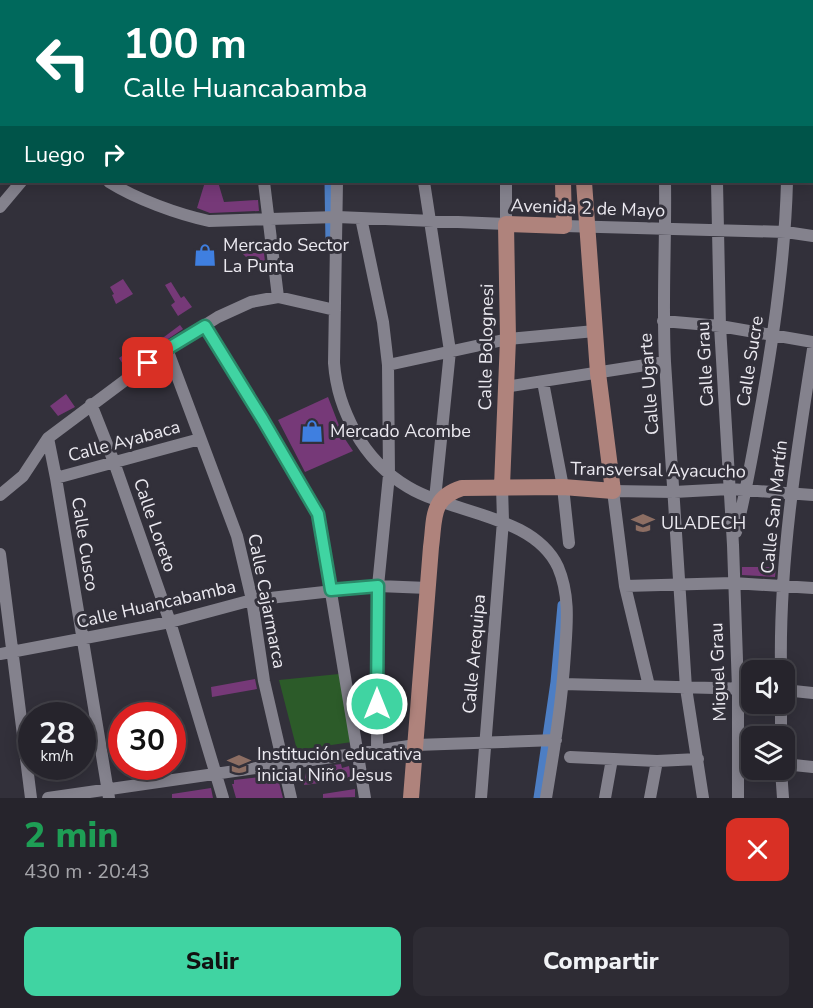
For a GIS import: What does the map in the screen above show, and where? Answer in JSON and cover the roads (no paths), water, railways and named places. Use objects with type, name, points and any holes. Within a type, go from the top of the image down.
[{"type":"main road","points":[[563,183],[564,226]]},
{"type":"main road","points":[[584,183],[598,373],[613,491]]},
{"type":"main road","name":"Avenida 2 de Mayo","points":[[506,224],[564,226]]},
{"type":"main road","name":"Calle Bolognesi","points":[[502,486],[507,339],[506,224]]},
{"type":"main road","name":"Transversal Ayacucho","points":[[411,798],[431,547],[436,509],[441,499],[448,492],[462,488],[502,486],[613,491]]},
{"type":"street","points":[[0,207],[20,183]]},
{"type":"street","points":[[264,183],[278,297]]},
{"type":"street","points":[[337,183],[332,217],[335,385],[348,419],[363,446],[389,475],[410,489],[435,499],[502,517],[537,541],[557,566],[568,608],[563,684],[546,798]]},
{"type":"street","points":[[424,183],[450,351],[435,499]]},
{"type":"street","name":"Calle Bolognesi","points":[[506,183],[506,224]]},
{"type":"street","name":"Calle Ugarte","points":[[665,183],[663,321],[678,586],[686,688],[703,798]]},
{"type":"street","name":"Calle Grau","points":[[717,183],[720,326],[733,545]]},
{"type":"street","name":"Calle Sucre","points":[[733,545],[746,491],[773,335],[786,232],[787,183]]},
{"type":"street","name":"Avenida 2 de Mayo","points":[[127,187],[196,218],[209,220],[332,217],[506,224]]},
{"type":"street","points":[[361,218],[383,322],[388,365],[389,475],[378,586],[377,751]]},
{"type":"street","name":"Avenida 2 de Mayo","points":[[564,226],[786,232],[813,236]]},
{"type":"street","points":[[0,495],[23,476],[48,438],[167,349],[218,317],[251,302],[278,297],[335,310]]},
{"type":"street","points":[[663,321],[720,326],[813,342]]},
{"type":"street","points":[[205,326],[318,514],[365,798]]},
{"type":"street","points":[[388,365],[507,339],[595,331]]},
{"type":"street","name":"Calle Cajarmarca","points":[[167,349],[237,536],[252,600],[264,681],[291,798]]},
{"type":"street","name":"Calle San Martín","points":[[781,660],[790,493],[813,349]]},
{"type":"street","points":[[505,387],[665,362]]},
{"type":"street","points":[[543,382],[562,487],[569,543]]},
{"type":"street","name":"Calle Loreto","points":[[91,404],[114,462],[170,622],[223,798]]},
{"type":"street","name":"Calle Cusco","points":[[48,438],[108,793]]},
{"type":"street","name":"Calle Ayabaca","points":[[56,478],[200,439]]},
{"type":"street","name":"Calle Bolognesi","points":[[502,486],[502,517]]},
{"type":"street","name":"Transversal Ayacucho","points":[[613,491],[674,492],[730,489],[813,495]]},
{"type":"street","points":[[613,491],[625,586],[649,686]]},
{"type":"street","name":"Calle Arequipa","points":[[481,798],[502,517]]},
{"type":"street","name":"Miguel Grau","points":[[733,545],[738,688],[738,798]]},
{"type":"street","points":[[0,554],[31,798]]},
{"type":"street","points":[[625,586],[733,583],[813,588]]},
{"type":"street","name":"Calle Huancabamba","points":[[0,654],[170,622],[252,600],[378,586],[428,588]]},
{"type":"street","points":[[563,684],[741,688]]},
{"type":"street","points":[[795,691],[813,693]]},
{"type":"street","points":[[48,798],[108,793],[214,773],[416,745],[556,740]]},
{"type":"street","points":[[570,757],[657,761],[698,759]]},
{"type":"street","points":[[604,798],[612,759]]},
{"type":"street","points":[[650,798],[657,761]]},
{"type":"street","points":[[795,765],[813,767]]},
{"type":"street","points":[[782,780],[783,798]]},
{"type":"waterway","points":[[329,183],[330,245]]},
{"type":"waterway","points":[[538,798],[555,682],[562,605]]},
{"type":"place","name":"Mercado Sector La Punta","points":[[205,255]]},
{"type":"place","name":"Mercado Acombe","points":[[312,431]]},
{"type":"place","name":"ULADECH","points":[[643,523]]},
{"type":"place","name":"Institución educativa inicial Niño Jesus","points":[[239,764]]}]
